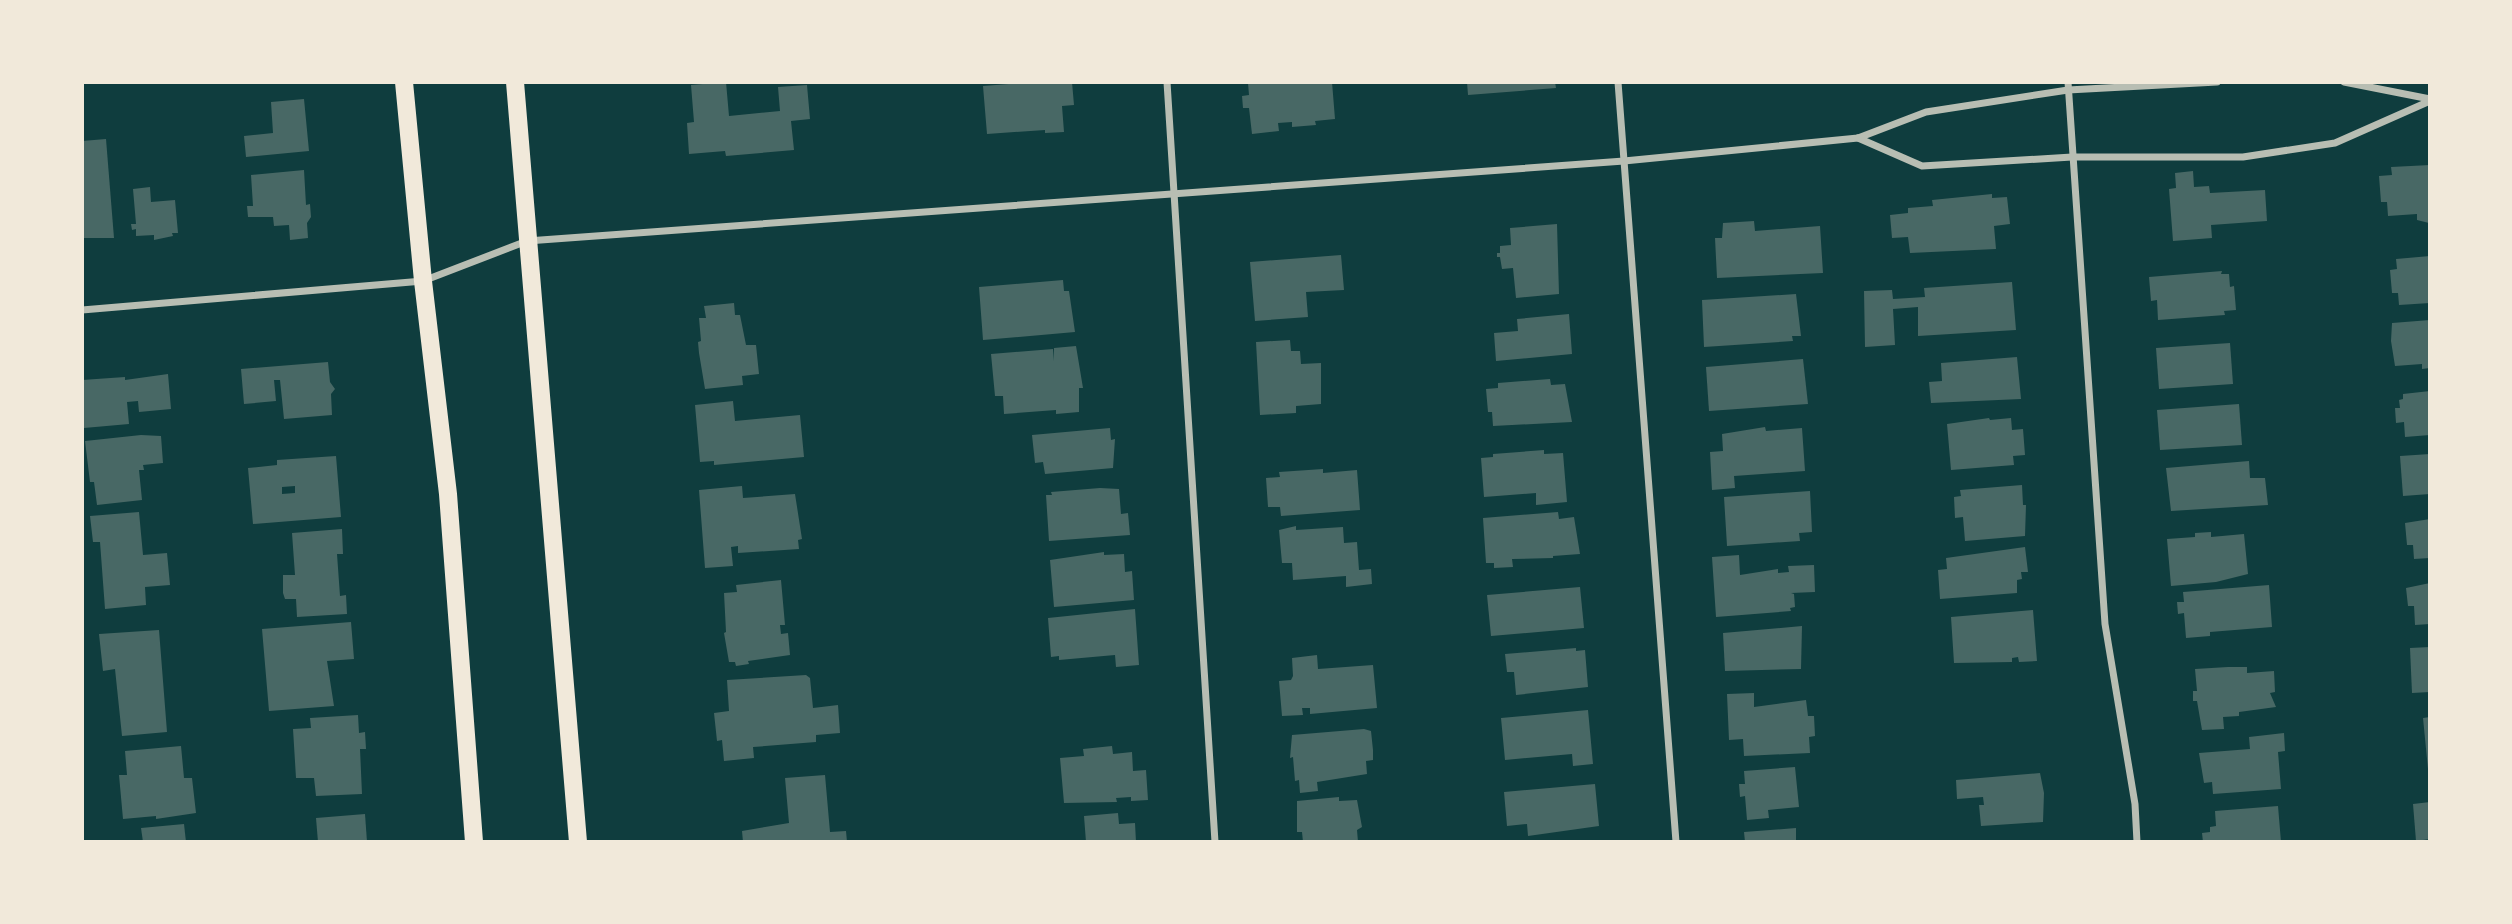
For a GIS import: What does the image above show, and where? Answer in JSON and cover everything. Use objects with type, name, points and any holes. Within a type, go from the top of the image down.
[{"type":"main road","points":[[404,82],[423,281],[448,494],[474,842]]},
{"type":"main road","points":[[515,82],[578,842]]},
{"type":"street","points":[[1167,82],[1215,842]]},
{"type":"street","points":[[1618,82],[1675,842]]},
{"type":"street","points":[[82,310],[423,281],[527,242],[1624,161],[1857,138],[1926,112],[2068,86],[2217,82]]},
{"type":"street","points":[[2344,82],[2430,100]]},
{"type":"street","points":[[2068,86],[2105,624],[2135,804],[2137,842]]},
{"type":"street","points":[[1857,138],[1922,166],[2072,157],[2243,157],[2334,143],[2430,100]]},
{"type":"building","points":[[726,82],[729,116],[780,111],[778,87],[807,85],[810,119],[791,121],[794,150],[726,156],[725,151],[689,154],[687,123],[694,122],[691,85]]},
{"type":"building","points":[[1072,82],[1074,105],[1062,106],[1064,132],[1045,133],[1045,130],[987,134],[983,86]]},
{"type":"building","points":[[1332,82],[1335,119],[1315,121],[1316,125],[1292,127],[1292,122],[1278,123],[1279,131],[1252,134],[1249,108],[1243,108],[1242,96],[1249,95],[1248,83]]},
{"type":"building","points":[[1467,82],[1555,82],[1556,88],[1468,95]]},
{"type":"building","points":[[304,99],[309,151],[246,157],[244,136],[273,133],[271,102]]},
{"type":"building","points":[[106,139],[114,238],[82,238],[82,141]]},
{"type":"building","points":[[2430,165],[2429,223],[2417,220],[2417,214],[2388,216],[2387,202],[2381,202],[2379,176],[2392,175],[2391,167]]},
{"type":"building","points":[[304,170],[306,205],[310,204],[311,217],[307,223],[308,238],[290,240],[289,225],[274,226],[273,217],[248,217],[247,206],[253,206],[251,175]]},
{"type":"building","points":[[2193,171],[2194,187],[2209,186],[2210,193],[2265,190],[2267,221],[2211,225],[2212,238],[2173,241],[2169,189],[2176,188],[2175,173]]},
{"type":"building","points":[[150,187],[151,202],[175,200],[178,233],[172,233],[173,236],[154,240],[154,235],[136,236],[136,229],[132,230],[131,224],[136,224],[133,189]]},
{"type":"building","points":[[1992,194],[1992,198],[2007,197],[2010,224],[1994,226],[1996,249],[1910,253],[1908,237],[1892,238],[1890,215],[1908,213],[1908,208],[1933,206],[1932,200]]},
{"type":"building","points":[[1754,221],[1755,231],[1820,226],[1823,273],[1717,278],[1715,238],[1722,238],[1723,223]]},
{"type":"building","points":[[1557,224],[1559,294],[1516,298],[1513,268],[1502,269],[1500,257],[1497,257],[1500,246],[1511,245],[1510,228]]},
{"type":"building","points":[[1341,255],[1344,290],[1306,292],[1308,317],[1255,321],[1250,262]]},
{"type":"building","points":[[2430,256],[2430,303],[2399,305],[2398,293],[2392,293],[2390,270],[2397,269],[2396,259]]},
{"type":"building","points":[[2222,271],[2221,274],[2229,274],[2230,287],[2234,286],[2236,310],[2224,311],[2225,315],[2158,320],[2157,300],[2151,301],[2149,277]]},
{"type":"building","points":[[1063,280],[1064,291],[1069,291],[1075,332],[983,340],[979,287]]},
{"type":"building","points":[[2012,282],[2016,330],[1918,336],[1918,307],[1893,309],[1895,345],[1865,347],[1864,291],[1892,290],[1893,299],[1925,297],[1924,288]]},
{"type":"building","points":[[1796,294],[1801,336],[1792,336],[1793,341],[1704,347],[1702,300]]},
{"type":"building","points":[[734,303],[735,315],[740,315],[746,345],[756,345],[759,374],[742,376],[743,385],[705,389],[698,342],[701,341],[699,318],[706,318],[704,306]]},
{"type":"building","points":[[1569,314],[1572,354],[1496,361],[1494,333],[1518,331],[1517,319]]},
{"type":"building","points":[[2430,320],[2430,368],[2422,369],[2422,364],[2395,366],[2391,341],[2392,323]]},
{"type":"building","points":[[1290,340],[1291,351],[1300,351],[1301,364],[1321,363],[1321,404],[1296,406],[1296,413],[1260,415],[1256,342]]},
{"type":"building","points":[[2230,343],[2233,384],[2159,389],[2156,348]]},
{"type":"building","points":[[1076,346],[1083,388],[1079,388],[1079,412],[1056,414],[1056,410],[1004,414],[1003,396],[995,396],[991,354],[1053,349],[1054,361],[1054,348]]},
{"type":"building","points":[[2017,357],[2021,399],[1931,403],[1929,382],[1942,381],[1941,363]]},
{"type":"building","points":[[1803,359],[1808,404],[1709,411],[1706,367]]},
{"type":"building","points":[[328,362],[330,382],[335,389],[331,394],[332,415],[284,419],[280,380],[274,380],[276,401],[244,404],[241,369]]},
{"type":"building","points":[[168,374],[171,409],[139,412],[138,401],[127,402],[129,424],[84,428],[82,380],[125,377],[125,380]]},
{"type":"building","points":[[1550,379],[1551,385],[1565,384],[1572,422],[1493,426],[1492,412],[1488,412],[1486,389],[1498,388],[1498,383]]},
{"type":"building","points":[[2430,391],[2430,435],[2405,437],[2404,422],[2396,423],[2395,408],[2400,408],[2399,400],[2403,399],[2403,394]]},
{"type":"building","points":[[733,401],[735,421],[800,415],[804,457],[714,465],[714,461],[700,462],[695,405]]},
{"type":"building","points":[[2239,404],[2242,445],[2160,450],[2157,410]]},
{"type":"building","points":[[2011,418],[2012,430],[2023,429],[2025,455],[2013,456],[2014,465],[1951,470],[1947,424]]},
{"type":"building","points":[[1765,427],[1766,431],[1802,428],[1805,471],[1734,476],[1735,488],[1712,490],[1710,452],[1723,451],[1722,434]]},
{"type":"building","points":[[1110,428],[1111,440],[1115,439],[1113,468],[1045,474],[1043,462],[1035,463],[1032,435]]},
{"type":"building","points":[[141,435],[161,436],[163,463],[143,465],[144,470],[139,470],[142,500],[97,505],[94,482],[90,482],[85,441]]},
{"type":"building","points":[[1544,450],[1544,454],[1563,453],[1567,502],[1536,505],[1536,493],[1484,497],[1481,458],[1493,457],[1493,454]]},
{"type":"building","points":[[2430,454],[2430,494],[2403,496],[2400,456]]},
{"type":"building","points":[[336,456],[341,517],[253,524],[248,468],[277,465],[277,460]],"holes":[[[295,486],[295,493],[282,494],[282,487]]]},
{"type":"building","points":[[2249,461],[2250,478],[2265,478],[2268,505],[2171,511],[2166,468]]},
{"type":"building","points":[[1323,469],[1323,473],[1357,470],[1360,510],[1281,516],[1280,507],[1268,507],[1266,478],[1280,477],[1279,472]]},
{"type":"building","points":[[2022,485],[2023,505],[2026,505],[2025,536],[1965,541],[1963,517],[1955,518],[1954,497],[1961,496],[1960,490]]},
{"type":"building","points":[[742,486],[743,498],[795,494],[802,539],[798,540],[799,549],[738,553],[738,546],[731,547],[733,566],[705,568],[699,490]]},
{"type":"building","points":[[1119,489],[1121,514],[1128,513],[1130,535],[1049,541],[1046,495],[1052,495],[1051,492]]},
{"type":"building","points":[[1810,491],[1812,532],[1799,533],[1800,541],[1727,546],[1724,497]]},
{"type":"building","points":[[139,512],[143,555],[167,553],[170,585],[145,587],[146,605],[105,609],[100,542],[93,542],[90,516]]},
{"type":"building","points":[[1558,512],[1559,519],[1574,517],[1580,554],[1512,559],[1513,567],[1494,568],[1494,563],[1486,563],[1483,518]]},
{"type":"building","points":[[2430,519],[2430,558],[2414,559],[2413,545],[2407,545],[2405,523]]},
{"type":"building","points":[[1296,526],[1296,530],[1343,527],[1344,543],[1357,542],[1359,570],[1371,569],[1372,584],[1346,587],[1346,576],[1293,580],[1292,563],[1282,563],[1279,530]]},
{"type":"building","points":[[342,529],[343,554],[337,554],[340,596],[346,595],[347,614],[297,617],[296,599],[285,599],[283,593],[283,575],[295,575],[292,533]]},
{"type":"building","points":[[2211,532],[2211,537],[2244,534],[2248,574],[2216,582],[2171,586],[2167,539],[2195,537],[2195,533]]},
{"type":"building","points":[[2025,547],[2028,572],[2021,572],[2022,579],[2017,580],[2017,593],[1940,599],[1938,570],[1947,569],[1946,558]]},
{"type":"building","points":[[1104,552],[1104,555],[1124,554],[1125,572],[1132,571],[1134,600],[1054,607],[1050,560]]},
{"type":"building","points":[[1739,555],[1740,575],[1778,569],[1778,573],[1789,572],[1788,566],[1814,565],[1815,592],[1791,593],[1794,594],[1795,607],[1790,608],[1791,611],[1716,617],[1712,557]]},
{"type":"building","points":[[781,580],[785,625],[780,625],[781,634],[788,633],[790,655],[748,661],[749,664],[736,666],[735,662],[729,662],[724,633],[724,593],[737,592],[736,585]]},
{"type":"building","points":[[2430,583],[2430,624],[2415,625],[2414,606],[2408,606],[2406,588]]},
{"type":"building","points":[[2269,585],[2272,627],[2210,632],[2210,636],[2186,638],[2184,613],[2178,614],[2177,602],[2184,602],[2183,592]]},
{"type":"building","points":[[1580,587],[1584,628],[1491,636],[1487,595]]},
{"type":"building","points":[[1135,609],[1139,665],[1116,667],[1115,655],[1059,660],[1059,656],[1051,657],[1048,618]]},
{"type":"building","points":[[2033,610],[2037,661],[2019,662],[2018,657],[2012,658],[2012,662],[1954,663],[1951,617]]},
{"type":"building","points":[[351,622],[354,659],[327,661],[334,706],[269,711],[262,629]]},
{"type":"building","points":[[1802,626],[1801,669],[1725,671],[1723,633]]},
{"type":"building","points":[[159,630],[167,732],[122,736],[115,669],[103,671],[99,634]]},
{"type":"building","points":[[2430,647],[2430,692],[2412,693],[2410,648]]},
{"type":"building","points":[[1576,648],[1576,651],[1585,650],[1588,687],[1516,695],[1514,672],[1507,672],[1505,654]]},
{"type":"building","points":[[1317,655],[1318,669],[1373,665],[1377,708],[1310,714],[1310,708],[1302,708],[1303,715],[1282,716],[1279,681],[1291,680],[1292,658]]},
{"type":"building","points":[[2247,667],[2247,673],[2274,671],[2275,692],[2270,693],[2276,707],[2239,712],[2239,716],[2223,717],[2224,729],[2202,730],[2197,701],[2193,701],[2193,691],[2197,691],[2195,669]]},
{"type":"building","points":[[806,675],[810,678],[813,708],[838,705],[840,733],[816,735],[816,742],[753,747],[754,758],[724,761],[722,740],[717,741],[714,713],[729,711],[727,680]]},
{"type":"building","points":[[1754,693],[1754,707],[1806,700],[1808,716],[1814,716],[1815,736],[1809,737],[1810,753],[1744,756],[1743,739],[1729,740],[1727,694]]},
{"type":"building","points":[[1588,710],[1593,764],[1573,766],[1572,754],[1505,760],[1501,718]]},
{"type":"building","points":[[358,715],[359,733],[365,732],[366,749],[360,749],[362,794],[316,796],[314,778],[296,778],[293,729],[311,728],[310,718]]},
{"type":"building","points":[[2430,717],[2430,769],[2428,769],[2423,718]]},
{"type":"building","points":[[1364,729],[1371,731],[1373,750],[1373,760],[1366,761],[1367,774],[1317,782],[1318,791],[1300,793],[1299,780],[1295,781],[1293,757],[1290,758],[1292,735]]},
{"type":"building","points":[[2284,733],[2285,751],[2278,752],[2281,789],[2213,794],[2212,782],[2204,783],[2199,753],[2250,749],[2249,737]]},
{"type":"building","points":[[181,746],[184,778],[192,778],[196,813],[156,819],[156,816],[123,819],[119,775],[127,775],[125,751]]},
{"type":"building","points":[[1112,746],[1113,754],[1132,752],[1133,771],[1146,770],[1148,800],[1131,801],[1131,797],[1116,798],[1117,802],[1064,803],[1060,758],[1084,756],[1083,749]]},
{"type":"building","points":[[1795,767],[1799,807],[1768,810],[1769,818],[1747,820],[1745,796],[1740,797],[1739,784],[1745,784],[1744,771]]},
{"type":"building","points":[[2040,773],[2044,793],[2043,822],[1981,826],[1979,805],[1984,805],[1983,797],[1957,799],[1956,780]]},
{"type":"building","points":[[825,775],[830,832],[846,831],[847,842],[743,842],[742,831],[789,823],[785,778]]},
{"type":"building","points":[[1595,784],[1599,826],[1528,836],[1527,824],[1507,826],[1504,792]]},
{"type":"building","points":[[1339,797],[1339,801],[1357,800],[1362,827],[1357,830],[1358,842],[1303,842],[1302,832],[1297,832],[1297,801]]},
{"type":"building","points":[[2430,802],[2430,839],[2416,841],[2413,804]]},
{"type":"building","points":[[2278,806],[2281,842],[2203,842],[2202,833],[2210,832],[2210,827],[2216,826],[2215,811]]},
{"type":"building","points":[[1118,813],[1119,824],[1135,823],[1136,842],[1086,842],[1084,816]]},
{"type":"building","points":[[365,814],[367,842],[318,842],[316,818]]},
{"type":"building","points":[[184,824],[186,842],[143,842],[141,828]]},
{"type":"building","points":[[1796,828],[1796,842],[1745,842],[1744,832]]}]
